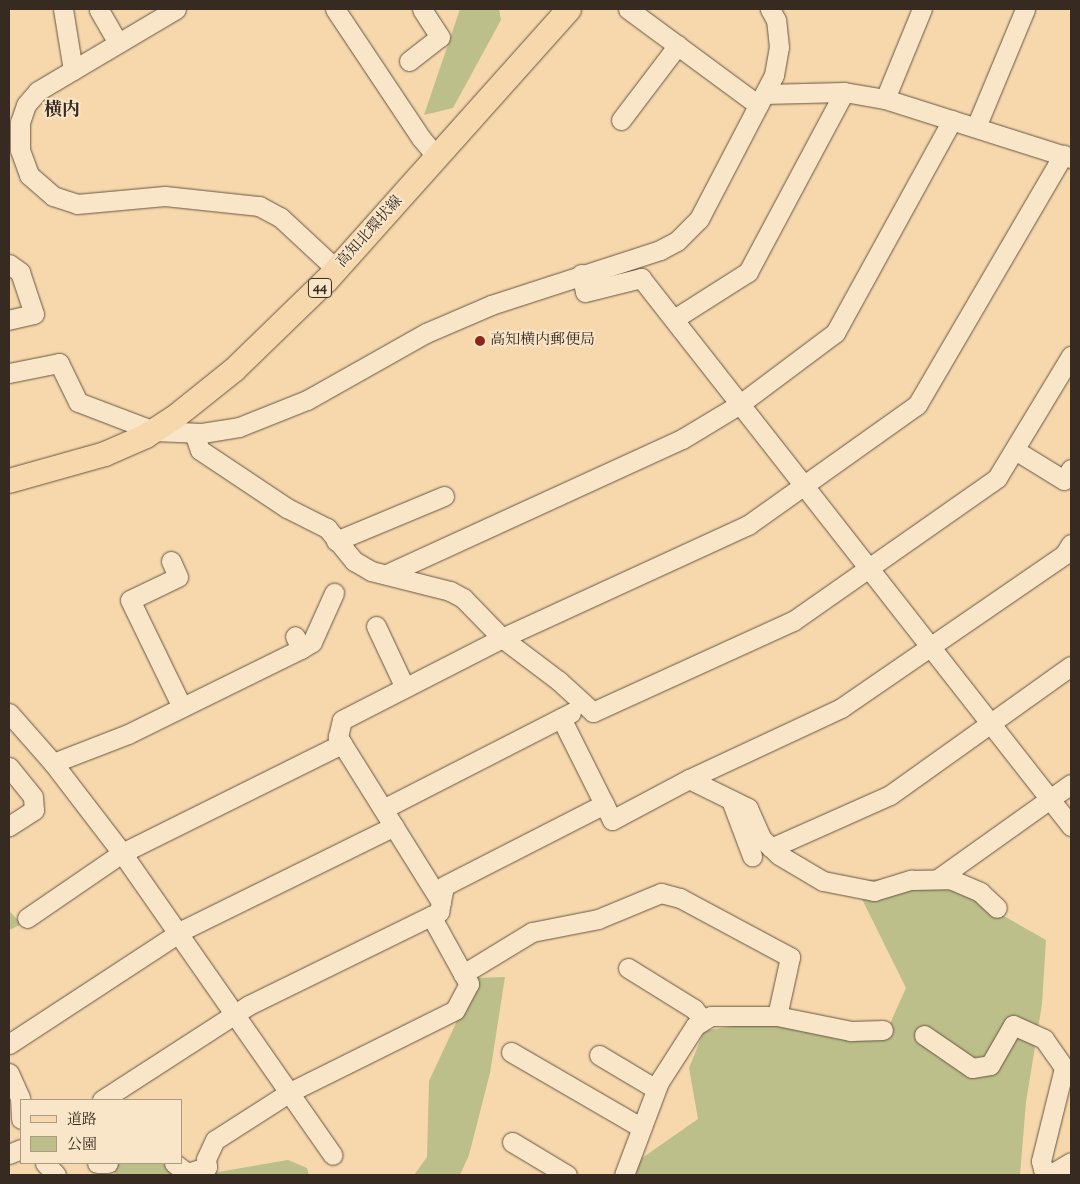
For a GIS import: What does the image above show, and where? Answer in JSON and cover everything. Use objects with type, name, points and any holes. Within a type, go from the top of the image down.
[{"type":"main road","name":"高知北環状線","points":[[9,481],[104,454],[154,431],[199,398],[274,334],[336,269],[568,9]]},
{"type":"street","points":[[63,9],[73,70]]},
{"type":"street","points":[[335,9],[421,138],[437,157]]},
{"type":"street","points":[[409,61],[440,38],[422,9]]},
{"type":"street","points":[[175,1164],[186,1173],[207,1166],[206,1159],[215,1140],[290,1092],[455,1010],[469,984],[436,909],[394,826],[338,737],[342,720],[502,638],[748,525],[917,405],[1067,157],[885,99],[844,92],[761,100],[628,9]]},
{"type":"street","points":[[885,99],[922,9]]},
{"type":"street","points":[[976,127],[1025,9]]},
{"type":"street","points":[[99,10],[118,43]]},
{"type":"street","points":[[171,10],[38,91],[26,105],[20,122],[24,162],[39,186],[53,196],[77,204],[165,196],[259,206],[280,217],[336,269]]},
{"type":"street","points":[[9,373],[59,363],[78,402],[154,431],[194,433],[239,427],[307,400],[426,333],[581,274],[660,250],[691,229],[700,219],[761,100],[778,61],[776,12]]},
{"type":"street","points":[[621,120],[678,45]]},
{"type":"street","points":[[674,319],[748,272],[844,92]]},
{"type":"street","points":[[387,574],[682,438],[740,404],[836,333],[952,120]]},
{"type":"street","points":[[9,264],[20,272],[34,314],[9,320]]},
{"type":"street","points":[[581,274],[585,292],[641,278],[1071,826]]},
{"type":"street","points":[[194,433],[200,450],[288,508],[327,528],[354,561],[371,571],[450,591],[464,598],[502,638],[560,681],[593,712],[793,621],[998,478],[1071,356]]},
{"type":"street","points":[[1014,450],[1064,480],[1071,469]]},
{"type":"street","points":[[336,541],[444,496]]},
{"type":"street","points":[[561,718],[612,820],[689,779],[842,708],[1064,555],[1071,544]]},
{"type":"street","points":[[171,561],[178,577],[130,600],[182,707]]},
{"type":"street","points":[[53,763],[128,734],[182,707],[298,642],[312,642],[334,593]]},
{"type":"street","points":[[376,626],[405,688]]},
{"type":"street","points":[[772,848],[890,795],[1071,666]]},
{"type":"street","points":[[383,809],[586,705]]},
{"type":"street","points":[[9,713],[53,763],[122,853],[333,1155]]},
{"type":"street","points":[[27,918],[122,853],[342,744]]},
{"type":"street","points":[[9,767],[33,797],[34,810],[9,826]]},
{"type":"street","points":[[689,779],[748,808],[762,839],[772,848],[823,881],[874,891],[912,880],[939,878],[968,885],[980,892],[997,908]]},
{"type":"street","points":[[939,878],[1071,784]]},
{"type":"street","points":[[730,799],[752,856]]},
{"type":"street","points":[[104,1099],[235,1013],[436,909],[444,886],[604,804]]},
{"type":"street","points":[[9,1044],[179,934],[394,826]]},
{"type":"street","points":[[463,974],[532,932],[598,919],[660,893],[680,898],[790,957],[777,1016]]},
{"type":"street","points":[[628,968],[694,1009],[702,1019]]},
{"type":"street","points":[[624,1175],[656,1089],[695,1026],[702,1019],[742,1014],[777,1016],[851,1031],[883,1030]]},
{"type":"street","points":[[924,1035],[972,1068],[990,1065],[1013,1026],[1044,1039],[1064,1068],[1041,1161],[1043,1168],[1053,1173],[1071,1162]]},
{"type":"street","points":[[511,1052],[642,1128]]},
{"type":"street","points":[[599,1055],[656,1089]]},
{"type":"street","points":[[9,1073],[22,1099]]},
{"type":"street","points":[[512,1142],[567,1175]]},
{"type":"street","points":[[46,1164],[56,1175]]},
{"type":"green space","points":[[460,9],[499,9],[501,20],[453,108],[424,115]]},
{"type":"green space","points":[[953,874],[974,899],[1046,940],[1042,1004],[1026,1102],[1020,1175],[633,1175],[642,1158],[698,1119],[689,1068],[704,1031],[780,1018],[888,1028],[906,988],[853,881]]},
{"type":"green space","points":[[9,911],[22,924],[9,930]]},
{"type":"green space","points":[[505,977],[490,1073],[469,1155],[460,1175],[414,1175],[427,1157],[429,1081],[477,978]]},
{"type":"green space","points":[[288,1160],[307,1168],[309,1175],[201,1175]]},
{"type":"green space","points":[[117,1164],[170,1164],[180,1175],[115,1175],[112,1166]]},
{"type":"place","name":"高知横内郵便局","points":[[480,341]]},
{"type":"district","name":"横内","points":[[62,111]]}]
